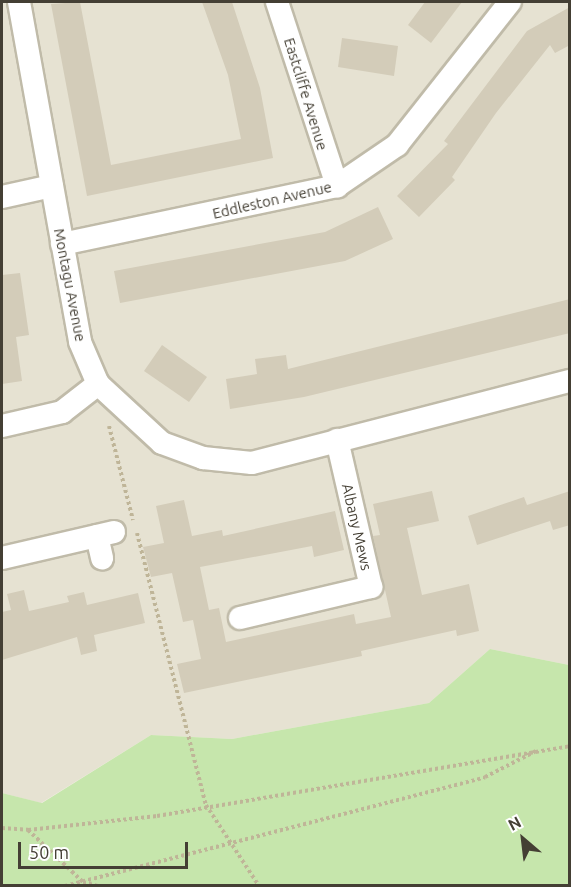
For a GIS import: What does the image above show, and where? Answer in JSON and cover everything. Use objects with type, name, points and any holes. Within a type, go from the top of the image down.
[{"type":"street","name":"Montagu Avenue","points":[[19,2],[80,342],[98,384],[162,444],[203,458],[252,463],[570,381]]},
{"type":"street","name":"Eastcliffe Avenue","points":[[277,2],[337,186]]},
{"type":"street","name":"Eddleston Avenue","points":[[62,244],[337,186],[397,145],[510,2]]},
{"type":"street","points":[[2,197],[52,186]]},
{"type":"street","points":[[2,426],[62,412],[98,384]]},
{"type":"street","name":"Albany Mews","points":[[240,618],[371,587],[337,440]]},
{"type":"street","points":[[2,558],[105,534],[102,558]]},
{"type":"path","points":[[98,384],[206,805],[259,885]]},
{"type":"path","points":[[2,828],[28,830],[206,805],[570,746]]},
{"type":"path","points":[[65,885],[84,882],[230,841],[484,777],[540,750]]},
{"type":"path","points":[[28,830],[84,882],[99,885]]},
{"type":"shaded area","points":[[2,2],[569,2],[569,665],[490,649],[429,703],[232,739],[151,735],[41,803],[2,793]]},
{"type":"green space","points":[[490,649],[569,665],[569,885],[2,885],[2,793],[42,803],[151,735],[232,739],[429,703]]},
{"type":"building","points":[[80,2],[111,165],[241,139],[228,75],[202,2],[232,2],[260,88],[273,158],[87,196],[51,4]]},
{"type":"building","points":[[425,2],[462,2],[431,43],[408,25]]},
{"type":"building","points":[[570,7],[570,45],[555,53],[550,45],[496,113],[452,177],[455,180],[419,217],[397,196],[448,144],[444,141],[527,31]]},
{"type":"building","points":[[342,38],[398,46],[394,76],[338,67]]},
{"type":"building","points":[[378,207],[393,239],[345,261],[120,303],[114,271],[325,232]]},
{"type":"building","points":[[20,273],[29,335],[16,337],[22,381],[2,384],[2,275]]},
{"type":"building","points":[[570,299],[570,333],[304,397],[230,409],[226,379],[257,374],[255,359],[286,355],[288,369]]},
{"type":"building","points":[[162,345],[207,377],[189,402],[144,371]]},
{"type":"building","points":[[432,491],[439,521],[407,528],[422,595],[469,584],[479,631],[457,636],[456,630],[361,651],[362,656],[184,693],[177,664],[201,659],[193,620],[183,622],[172,573],[151,577],[143,547],[164,543],[156,506],[184,500],[192,536],[222,530],[223,536],[335,511],[344,550],[314,557],[312,546],[200,567],[209,610],[219,608],[226,642],[354,614],[356,624],[391,617],[373,536],[380,535],[373,504]]},
{"type":"building","points":[[570,491],[570,525],[553,530],[550,521],[477,545],[468,516],[524,497],[527,505]]},
{"type":"building","points":[[24,590],[29,611],[69,602],[67,596],[84,592],[87,605],[138,593],[145,623],[94,635],[97,651],[81,655],[77,637],[2,660],[2,612],[11,610],[7,594]]}]
